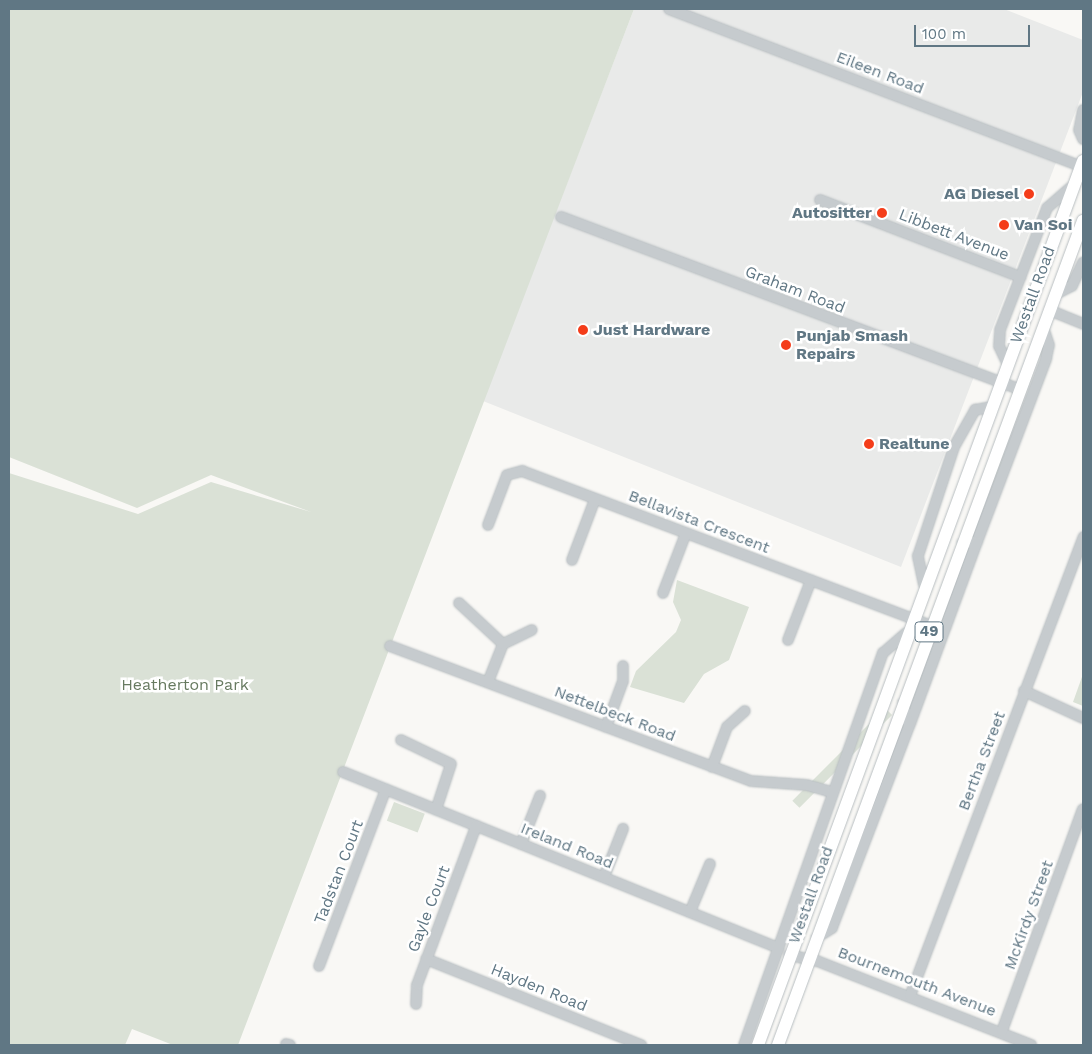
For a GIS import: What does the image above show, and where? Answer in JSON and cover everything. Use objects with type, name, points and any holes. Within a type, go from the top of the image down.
[{"type":"main road","name":"Westall Road","points":[[758,1045],[784,952],[865,745],[1000,383],[1004,358],[1082,163]]},
{"type":"main road","name":"Westall Road","points":[[778,1045],[951,571],[1083,221]]},
{"type":"main road","points":[[932,564],[951,571]]},
{"type":"street","name":"Eileen Road","points":[[669,9],[1082,163]]},
{"type":"street","points":[[1083,110],[1079,130],[1083,139]]},
{"type":"street","name":"Westall Road","points":[[1004,358],[1000,330],[1050,202],[1075,184]]},
{"type":"street","name":"Libbett Avenue","points":[[820,200],[1021,277]]},
{"type":"street","name":"Graham Road","points":[[560,217],[1019,389]]},
{"type":"street","name":"Westall Road","points":[[1056,294],[1068,289],[1083,262]]},
{"type":"street","points":[[1049,310],[1083,324]]},
{"type":"street","name":"Westall Road","points":[[816,938],[833,925],[1046,359],[1049,345],[1043,327]]},
{"type":"street","points":[[924,585],[918,556],[954,447],[975,410],[991,407]]},
{"type":"street","name":"Bellavista Crescent","points":[[488,525],[505,478],[513,471],[595,499],[932,626]]},
{"type":"street","points":[[572,560],[595,499]]},
{"type":"street","points":[[663,593],[686,533]]},
{"type":"street","name":"Bertha Street","points":[[910,996],[1083,537]]},
{"type":"street","points":[[962,543],[977,542]]},
{"type":"street","points":[[788,640],[811,580]]},
{"type":"street","points":[[459,603],[503,644]]},
{"type":"street","points":[[488,682],[503,644],[532,630]]},
{"type":"street","name":"Westall Road","points":[[744,1045],[784,952],[832,792],[883,653],[906,633]]},
{"type":"street","name":"Nettelbeck Road","points":[[390,646],[758,783],[807,785],[832,792]]},
{"type":"street","points":[[606,727],[623,681],[623,666]]},
{"type":"street","points":[[1024,691],[1083,718]]},
{"type":"street","points":[[903,702],[909,726]]},
{"type":"street","points":[[712,767],[728,727],[745,711]]},
{"type":"street","points":[[402,740],[450,762],[450,776],[436,810]]},
{"type":"street","points":[[844,760],[865,745]]},
{"type":"street","name":"Ireland Road","points":[[343,772],[690,912],[784,952]]},
{"type":"street","name":"Tadstan Court","points":[[319,966],[386,789]]},
{"type":"street","points":[[521,844],[540,796]]},
{"type":"street","name":"McKirdy Street","points":[[1002,1030],[1083,809]]},
{"type":"street","name":"Gayle Court","points":[[416,1004],[417,985],[476,826]]},
{"type":"street","points":[[604,877],[623,829]]},
{"type":"street","points":[[690,912],[710,864]]},
{"type":"street","name":"Bournemouth Avenue","points":[[784,952],[809,958],[1002,1030],[1031,1045]]},
{"type":"street","name":"Hayden Road","points":[[426,959],[641,1045]]},
{"type":"shaded area","points":[[634,9],[1004,9],[1083,40],[1083,92],[901,567],[483,401]]},
{"type":"green space","name":"Heatherton Park","points":[[9,9],[634,9],[238,1045],[173,1045],[132,1029],[125,1045],[9,1045],[9,473],[138,514],[211,482],[311,512],[211,475],[137,508],[9,457]]},
{"type":"green space","points":[[677,580],[749,607],[729,660],[704,674],[684,703],[630,687],[636,671],[676,632],[681,620],[673,602]]},
{"type":"green space","points":[[1083,674],[1083,706],[1073,702]]},
{"type":"green space","points":[[885,708],[892,715],[799,808],[792,801]]},
{"type":"green space","points":[[394,802],[425,814],[418,832],[387,821]]},
{"type":"place","name":"AG Diesel","points":[[1029,194]]},
{"type":"place","name":"Autositter","points":[[882,213]]},
{"type":"place","name":"Van Soi","points":[[1004,225]]},
{"type":"place","name":"Just Hardware","points":[[583,330]]},
{"type":"place","name":"Punjab Smash Repairs","points":[[786,345]]},
{"type":"place","name":"Realtune","points":[[869,444]]}]
